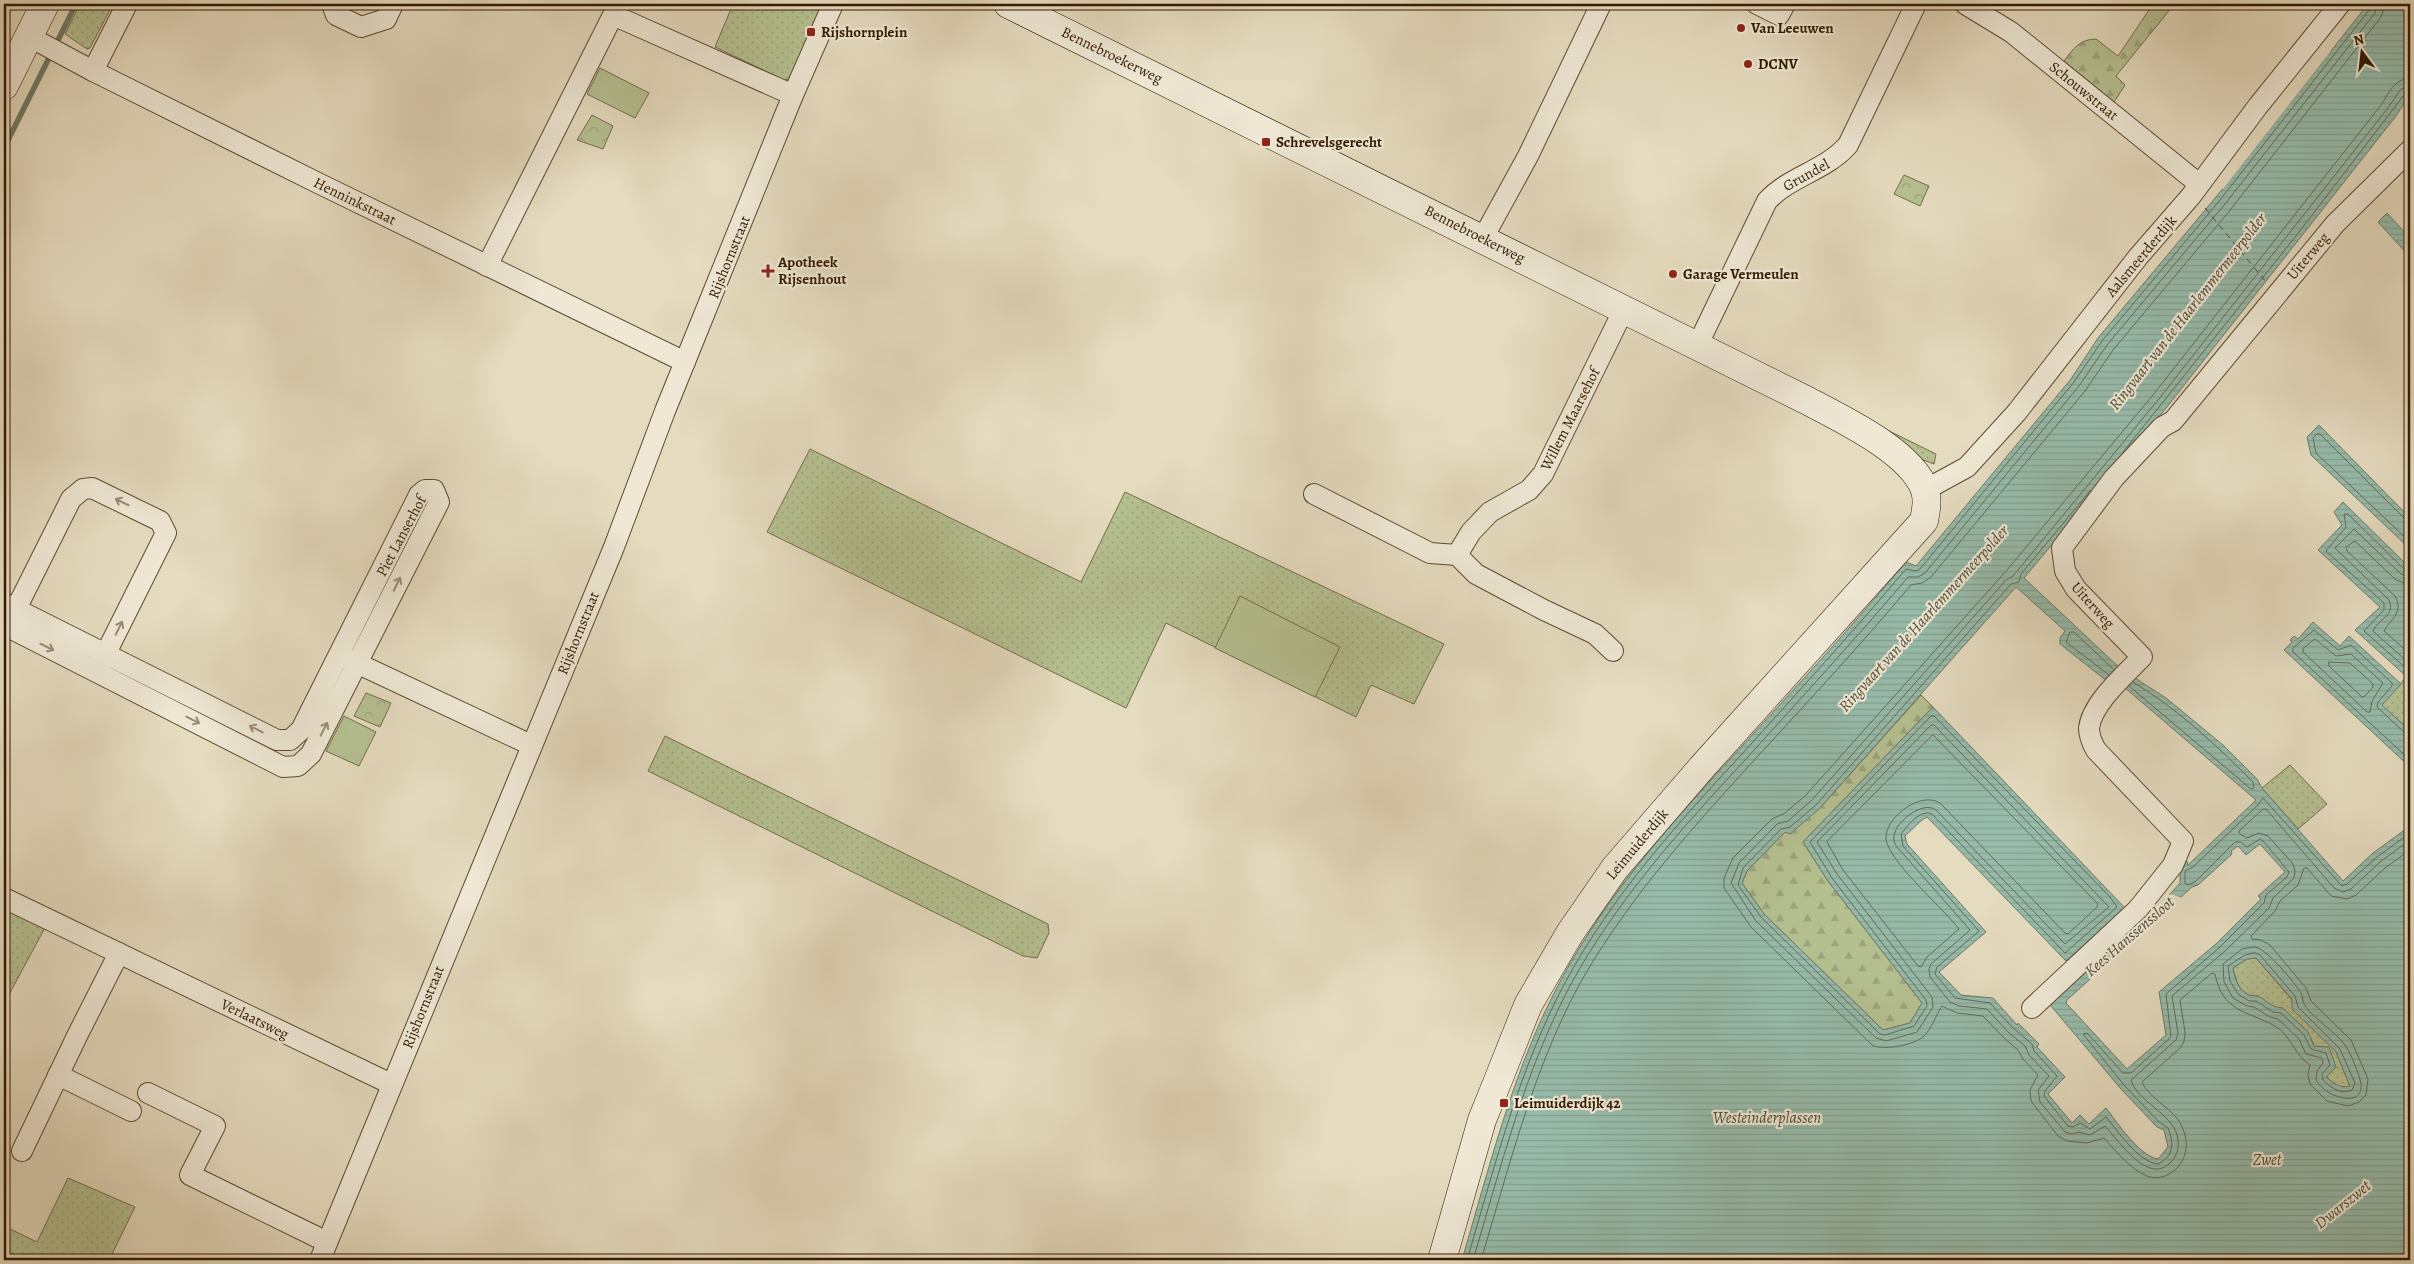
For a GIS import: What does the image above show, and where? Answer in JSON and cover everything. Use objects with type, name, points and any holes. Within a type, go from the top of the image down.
[{"type":"street","points":[[4,86],[36,40],[45,4]]},
{"type":"street","points":[[94,71],[127,4]]},
{"type":"street","points":[[332,4],[336,15],[361,28],[386,19],[393,4]]},
{"type":"street","name":"Rijshornstraat","points":[[323,1251],[614,546],[685,362],[793,96],[833,4]]},
{"type":"street","name":"Bennebroekerweg","points":[[1008,4],[1692,342],[1862,430],[1901,459],[1916,474],[1925,490]]},
{"type":"street","points":[[1483,238],[1528,156],[1602,4]]},
{"type":"street","points":[[1757,4],[1779,15],[1785,4]]},
{"type":"street","name":"Grundel","points":[[1692,342],[1701,338],[1767,201],[1780,188],[1831,161],[1848,145],[1916,4]]},
{"type":"street","name":"Schouwstraat","points":[[1965,4],[2011,32],[2199,184]]},
{"type":"street","name":"Aalsmeerderdijk","points":[[1925,490],[1967,467],[2017,412],[2138,257],[2167,226],[2258,106],[2340,4]]},
{"type":"street","points":[[487,266],[613,15],[793,96]]},
{"type":"street","name":"Henninkstraat","points":[[36,40],[94,71],[487,266],[685,362]]},
{"type":"street","name":"Uiterweg","points":[[2032,1008],[2138,909],[2173,865],[2183,841],[2096,750],[2090,737],[2089,727],[2094,715],[2112,689],[2142,657],[2076,589],[2065,571],[2062,548],[2114,478],[2162,427],[2173,420],[2336,224],[2410,150]]},
{"type":"street","name":"Willem Maarsehof","points":[[1457,555],[1471,532],[1490,512],[1529,490],[1543,474],[1624,309]]},
{"type":"street","points":[[10,606],[101,663],[283,767],[298,766],[290,740],[277,740],[101,663],[5,626],[10,606],[71,499],[84,489],[92,488],[160,521],[166,532],[101,663]]},
{"type":"street","name":"Piet Lanserhof","points":[[290,740],[301,730],[420,494],[425,490],[434,490],[439,502],[312,754],[298,766]]},
{"type":"street","name":"Leimuiderdijk","points":[[1442,1260],[1482,1120],[1528,1005],[1570,932],[1614,868],[1704,765],[1924,521],[1927,504],[1925,490]]},
{"type":"street","points":[[1314,494],[1430,553],[1457,555],[1476,574],[1544,610],[1595,634],[1613,651]]},
{"type":"street","points":[[339,655],[532,745]]},
{"type":"street","name":"Verlaatsweg","points":[[4,898],[391,1084]]},
{"type":"street","points":[[22,1151],[119,953]]},
{"type":"street","points":[[58,1075],[131,1112]]},
{"type":"street","points":[[148,1093],[215,1126],[190,1175],[323,1251]]},
{"type":"green space","points":[[80,4],[113,4],[90,48],[87,49],[65,34]]},
{"type":"green space","points":[[733,4],[822,4],[792,78],[784,80],[715,47]]},
{"type":"green space","points":[[2153,4],[2185,4],[2181,10],[2172,7],[2116,76],[2125,85],[2114,102],[2064,61],[2077,46],[2090,39],[2096,39],[2118,56]]},
{"type":"green space","points":[[600,68],[649,93],[635,118],[587,94]]},
{"type":"green space","points":[[592,115],[613,126],[603,149],[577,140]]},
{"type":"green space","points":[[1904,175],[1929,186],[1920,206],[1894,194]]},
{"type":"green space","points":[[1885,429],[1936,454],[1934,464],[1918,458]]},
{"type":"green space","points":[[810,449],[1081,582],[1125,492],[1444,644],[1414,704],[1371,685],[1356,717],[1166,623],[1126,708],[767,532]]},
{"type":"green space","points":[[1240,596],[1340,647],[1315,697],[1215,648]]},
{"type":"green space","points":[[2410,673],[2410,731],[2381,705]]},
{"type":"green space","points":[[366,693],[391,703],[380,727],[354,716]]},
{"type":"green space","points":[[1921,695],[1933,707],[1803,842],[1828,881],[1922,1003],[1910,1023],[1883,1030],[1764,914],[1742,883],[1747,871],[1785,832],[1819,809]]},
{"type":"green space","points":[[344,716],[376,732],[359,766],[326,751]]},
{"type":"green space","points":[[665,736],[1048,924],[1049,933],[1037,958],[1023,956],[648,771]]},
{"type":"green space","points":[[2290,765],[2327,804],[2298,829],[2262,788]]},
{"type":"green space","points":[[1690,802],[1630,875],[1596,923],[1609,889]]},
{"type":"green space","points":[[4,903],[47,924],[6,1000],[4,999]]},
{"type":"green space","points":[[2256,958],[2292,1000],[2293,1009],[2336,1052],[2350,1086],[2341,1087],[2333,1084],[2327,1077],[2312,1040],[2298,1022],[2258,996],[2247,994],[2240,988],[2233,968],[2247,959]]},
{"type":"green space","points":[[68,1178],[135,1207],[109,1260],[4,1260],[4,1226],[37,1242]]},
{"type":"water","points":[[2368,4],[2410,4],[2410,94],[2396,116],[2167,407],[2024,578],[2121,669],[2166,698],[2223,745],[2257,779],[2262,788],[2343,881],[2373,853],[2410,826],[2410,1260],[1462,1260],[1493,1152],[1530,1046],[1562,978],[1622,885],[1718,772],[1825,655],[1906,562],[1916,566],[2071,379],[2098,338],[2216,197]],"holes":[[[2016,587],[2065,631],[2060,638],[2060,644],[2108,682],[2124,687],[2256,800],[2188,865],[2187,861],[2180,869],[2180,883],[2154,912],[2122,942],[2115,936],[2046,1000],[2121,1089],[2157,1127],[2164,1130],[2168,1147],[2158,1159],[2143,1152],[2106,1108],[2089,1124],[2080,1115],[2072,1123],[2048,1094],[2065,1077],[2037,1047],[2039,1044],[2018,1023],[2017,1025],[1993,998],[1961,995],[1939,972],[1986,932],[1907,844],[1905,836],[1927,817],[2066,961],[2125,908],[1933,707],[1803,842],[1828,881],[1922,1003],[1910,1023],[1883,1030],[1764,914],[1742,883],[1747,871],[1785,832],[1790,834],[1819,809]],[[2260,844],[2285,872],[2258,896],[2261,899],[2217,943],[2159,992],[2166,1035],[2127,1069],[2066,1003],[2067,1000],[2192,887],[2198,885],[2232,854],[2231,851],[2238,846],[2246,855]],[[2256,958],[2292,999],[2292,1009],[2336,1052],[2350,1086],[2340,1086],[2326,1077],[2336,1067],[2329,1047],[2314,1046],[2308,1032],[2283,1008],[2271,1005],[2257,996],[2249,995],[2240,987],[2233,968],[2247,959]]]},
{"type":"water","points":[[2387,213],[2410,238],[2410,257],[2378,222]]},
{"type":"water","points":[[2319,425],[2410,518],[2410,549],[2311,455],[2307,437]]},
{"type":"water","points":[[2343,502],[2410,568],[2410,673],[2407,677],[2355,630],[2380,607],[2318,550],[2342,525],[2334,512]]},
{"type":"water","points":[[2313,622],[2340,646],[2349,636],[2401,684],[2382,705],[2410,731],[2410,767],[2284,650],[2292,642],[2290,640],[2294,636],[2298,639]]},
{"type":"pier","points":[[2329,50],[2331,51],[2223,189],[2220,187]]},
{"type":"pier","points":[[2171,894],[2182,898],[2161,917],[2154,909]]},
{"type":"waterway","points":[[4,148],[76,4]]},
{"type":"ferry route","points":[[2205,208],[2266,282]]},
{"type":"place","name":"Van Leeuwen","points":[[1741,28]]},
{"type":"place","name":"Rijshornplein","points":[[811,32]]},
{"type":"place","name":"DCNV","points":[[1748,64]]},
{"type":"place","name":"Schrevelsgerecht","points":[[1266,142]]},
{"type":"place","name":"Apotheek Rijsenhout","points":[[768,271]]},
{"type":"place","name":"Garage Vermeulen","points":[[1673,274]]},
{"type":"place","name":"Leimuiderdijk 42","points":[[1504,1103]]},
{"type":"water label","name":"Ringvaart van de Haarlemmermeerpolder","points":[[2187,311]]},
{"type":"water label","name":"Ringvaart van de Haarlemmermeerpolder","points":[[1923,618]]},
{"type":"water label","name":"Kees Hanssenssloot","points":[[2129,936]]},
{"type":"water label","name":"Westeinderplassen","points":[[1767,1117]]},
{"type":"water label","name":"Zwet","points":[[2267,1159]]},
{"type":"water label","name":"Dwarszwet","points":[[2342,1204]]}]
